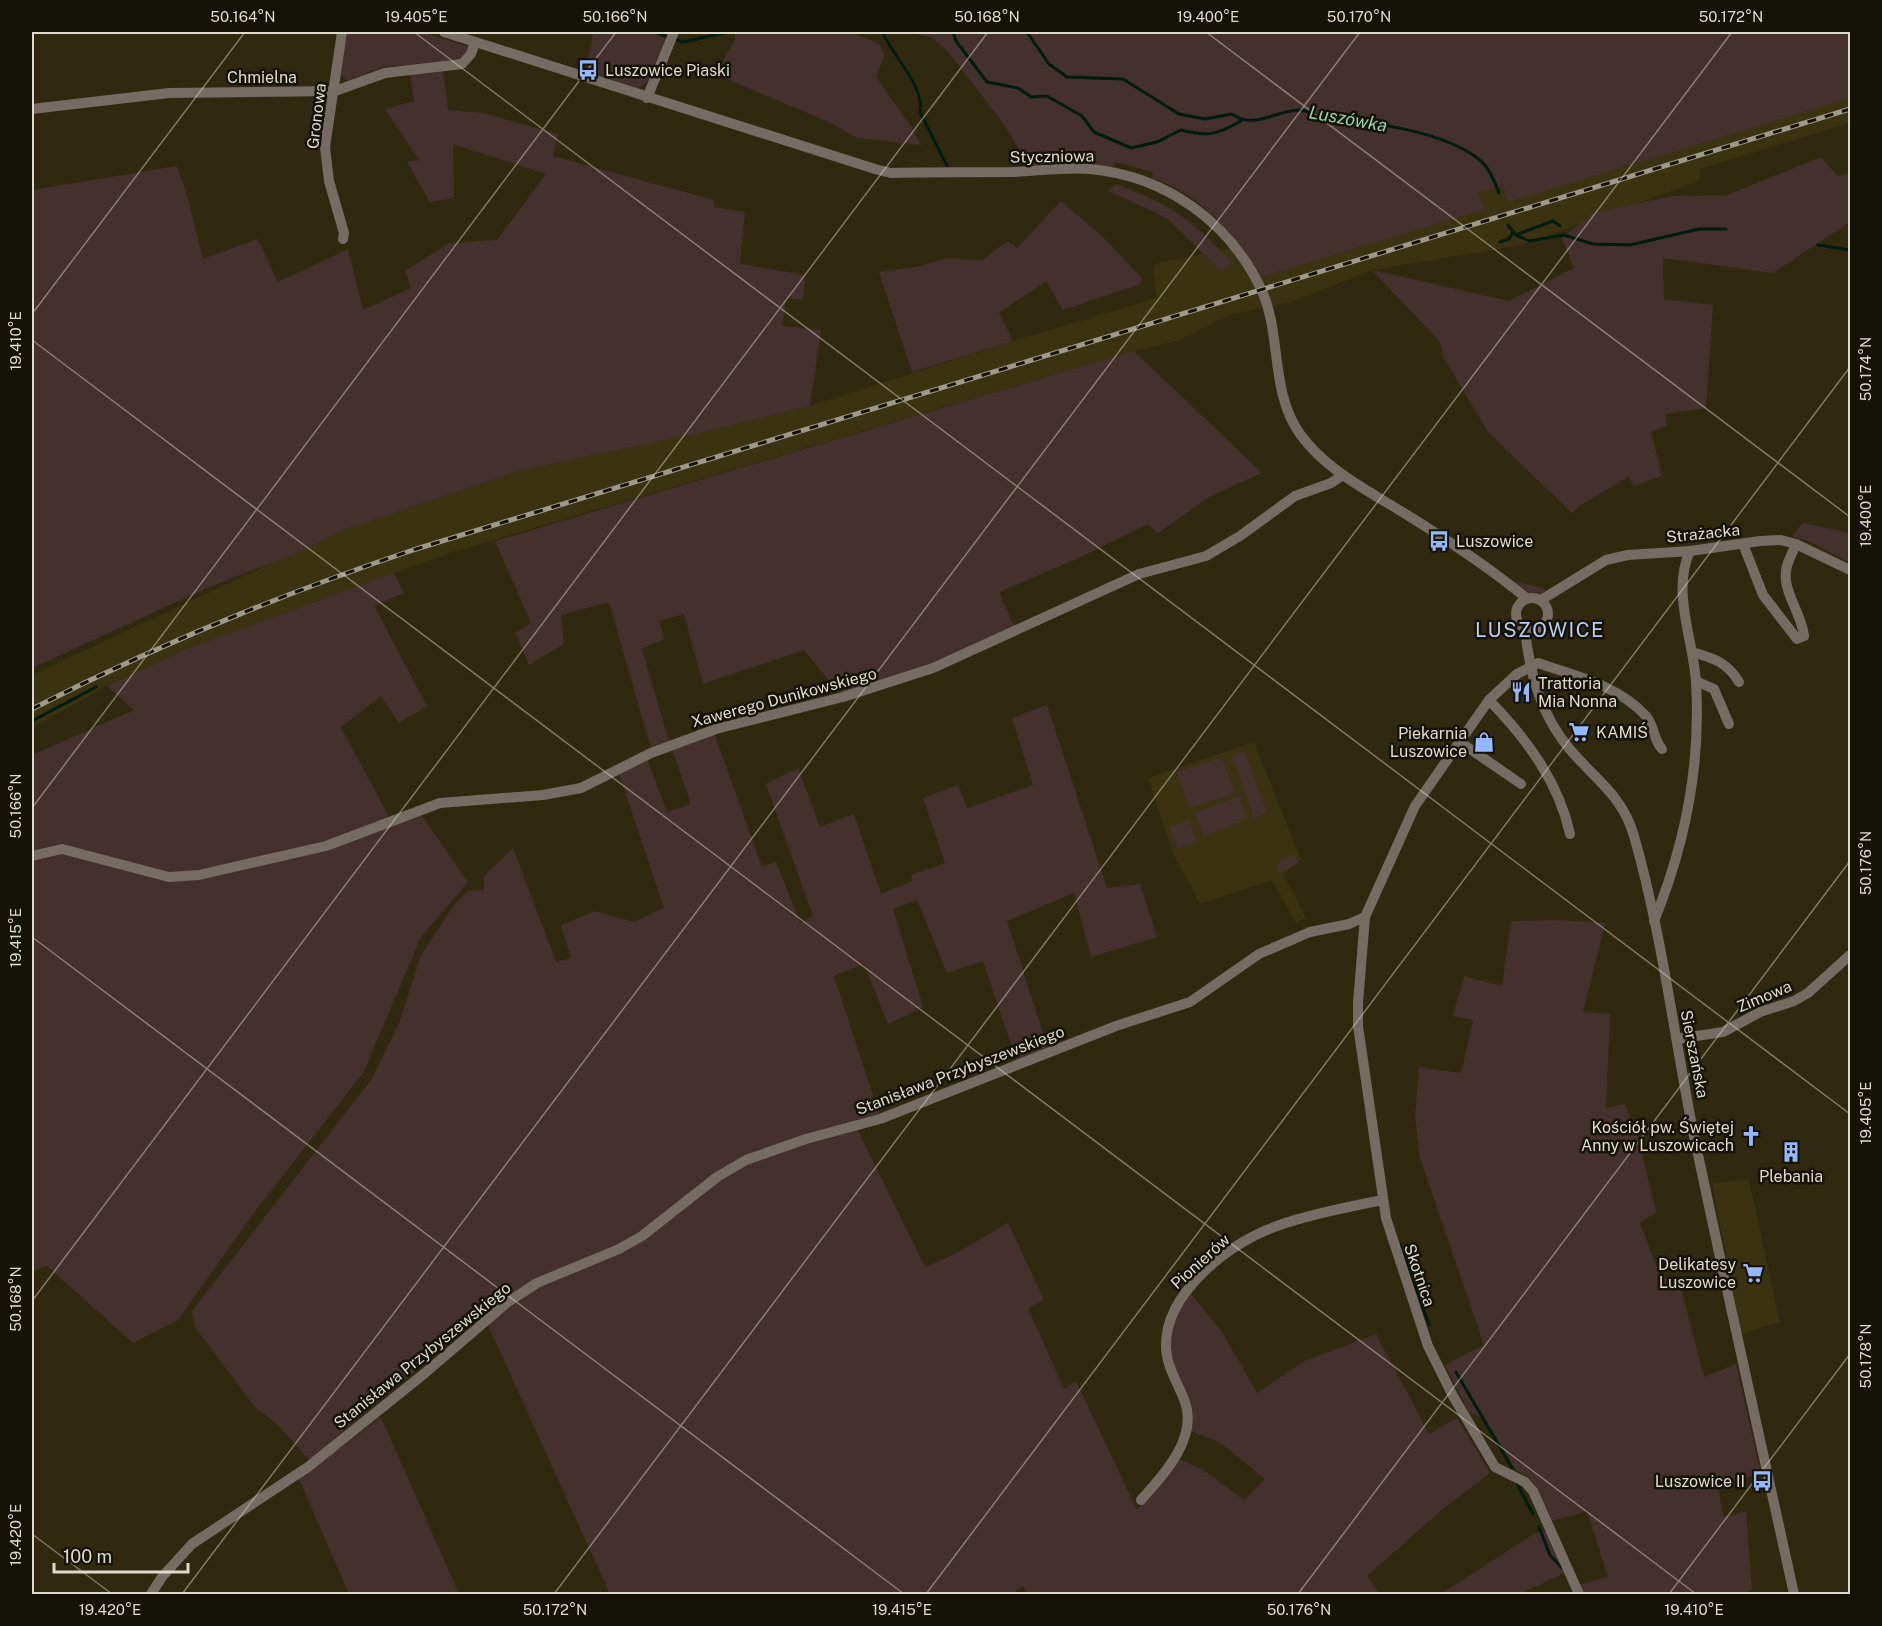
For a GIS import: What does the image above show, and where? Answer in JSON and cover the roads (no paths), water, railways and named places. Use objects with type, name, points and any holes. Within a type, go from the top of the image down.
[{"type":"street","name":"Gronowa","points":[[342,32],[326,147],[326,168],[344,233],[343,239]]},
{"type":"street","name":"Styczniowa","points":[[444,32],[859,165],[891,173],[1087,169],[1133,177],[1163,189],[1214,223],[1238,250],[1262,292],[1268,310],[1280,383],[1288,414],[1309,445],[1343,475],[1473,557],[1507,584],[1522,602]]},
{"type":"street","points":[[647,98],[673,36]]},
{"type":"street","name":"Chmielna","points":[[32,109],[169,93],[335,91],[385,73],[462,64],[471,54],[475,42]]},
{"type":"street","name":"Xawerego Dunikowskiego","points":[[32,856],[62,849],[169,877],[199,875],[326,846],[440,803],[543,795],[581,788],[651,753],[716,729],[843,697],[923,672],[1139,574],[1206,556],[1249,530],[1295,496],[1331,483],[1343,475]]},
{"type":"street","name":"Strażacka","points":[[1545,605],[1562,590],[1606,560],[1628,555],[1690,551],[1781,540],[1796,544],[1851,570]]},
{"type":"street","points":[[1743,544],[1763,595],[1775,614],[1797,639],[1804,636],[1798,612],[1786,584],[1786,568],[1796,544]]},
{"type":"street","points":[[1654,921],[1685,822],[1693,785],[1696,681],[1685,615],[1683,577],[1690,551]]},
{"type":"street","points":[[1522,602],[1545,605],[1545,625],[1538,629],[1525,629],[1516,619],[1522,602]]},
{"type":"street","name":"Sierszańska","points":[[1525,629],[1529,659],[1541,702],[1567,745],[1625,811],[1654,921],[1755,1427],[1794,1594]]},
{"type":"street","points":[[1365,917],[1415,806],[1489,700],[1529,659],[1538,629]]},
{"type":"street","points":[[1692,652],[1717,659],[1732,670],[1739,682]]},
{"type":"street","points":[[1529,659],[1607,687],[1644,714],[1653,725],[1656,742],[1662,749]]},
{"type":"street","points":[[1696,681],[1714,689],[1729,724]]},
{"type":"street","points":[[1489,700],[1549,775],[1565,809],[1570,834]]},
{"type":"street","points":[[1460,742],[1521,784]]},
{"type":"street","name":"Skotnica","points":[[1365,917],[1358,1026],[1383,1182],[1383,1200],[1398,1257],[1438,1369],[1495,1467],[1525,1482],[1533,1491],[1579,1594]]},
{"type":"street","name":"Stanisława Przybyszewskiego","points":[[151,1594],[162,1576],[192,1544],[308,1467],[425,1373],[508,1302],[537,1283],[619,1250],[642,1236],[717,1178],[746,1160],[806,1139],[880,1119],[1116,1026],[1190,1002],[1259,954],[1310,932],[1349,924],[1365,917]]},
{"type":"street","name":"Zimowa","points":[[1677,1039],[1723,1032],[1760,1012],[1794,1002],[1808,993],[1851,955]]},
{"type":"street","name":"Pionierów","points":[[1141,1500],[1165,1474],[1187,1429],[1189,1414],[1169,1366],[1166,1349],[1173,1308],[1187,1289],[1226,1255],[1258,1234],[1290,1222],[1383,1200]]},
{"type":"waterway","name":"Luszówka","points":[[654,32],[683,42],[729,32]]},
{"type":"waterway","points":[[882,32],[913,82],[918,93],[920,112],[947,166]]},
{"type":"waterway","points":[[953,32],[956,41],[987,82],[1018,88],[1031,97],[1047,96],[1082,116],[1094,132],[1131,148],[1157,142],[1181,130],[1206,134],[1225,129],[1241,121]]},
{"type":"waterway","name":"Luszówka","points":[[1027,32],[1049,64],[1067,77],[1123,79],[1179,114],[1205,119],[1232,114],[1240,118],[1256,120],[1301,110],[1322,116],[1385,125],[1428,135],[1448,142],[1481,161],[1490,172],[1499,193]]},
{"type":"waterway","points":[[1516,235],[1553,221],[1560,226]]},
{"type":"waterway","points":[[1508,225],[1516,235],[1529,241],[1564,235],[1593,244],[1630,245],[1699,229],[1726,229]]},
{"type":"waterway","points":[[1500,242],[1509,239],[1513,232]]},
{"type":"waterway","points":[[1818,245],[1850,250]]},
{"type":"waterway","points":[[32,721],[96,687]]},
{"type":"waterway","points":[[1400,1244],[1429,1325]]},
{"type":"waterway","points":[[1456,1372],[1512,1468]]},
{"type":"waterway","points":[[1517,1483],[1533,1514]]},
{"type":"waterway","points":[[1539,1527],[1550,1555],[1562,1568]]},
{"type":"railway","points":[[32,709],[219,622],[413,550],[1850,109]]},
{"type":"place","name":"Luszowice Piaski","points":[[588,70]]},
{"type":"place","name":"Luszowice","points":[[1439,541]]},
{"type":"place","name":"Trattoria Mia Nonna","points":[[1521,692]]},
{"type":"place","name":"KAMIŚ","points":[[1579,732]]},
{"type":"place","name":"Piekarnia Luszowice","points":[[1484,742]]},
{"type":"place","name":"Kościół pw. Świętej Anny w Luszowicach","points":[[1751,1136]]},
{"type":"place","name":"Plebania","points":[[1791,1152]]},
{"type":"place","name":"Delikatesy Luszowice","points":[[1753,1273]]},
{"type":"place","name":"Luszowice II","points":[[1762,1481]]},
{"type":"district","name":"LUSZOWICE","points":[[1540,630]]}]
